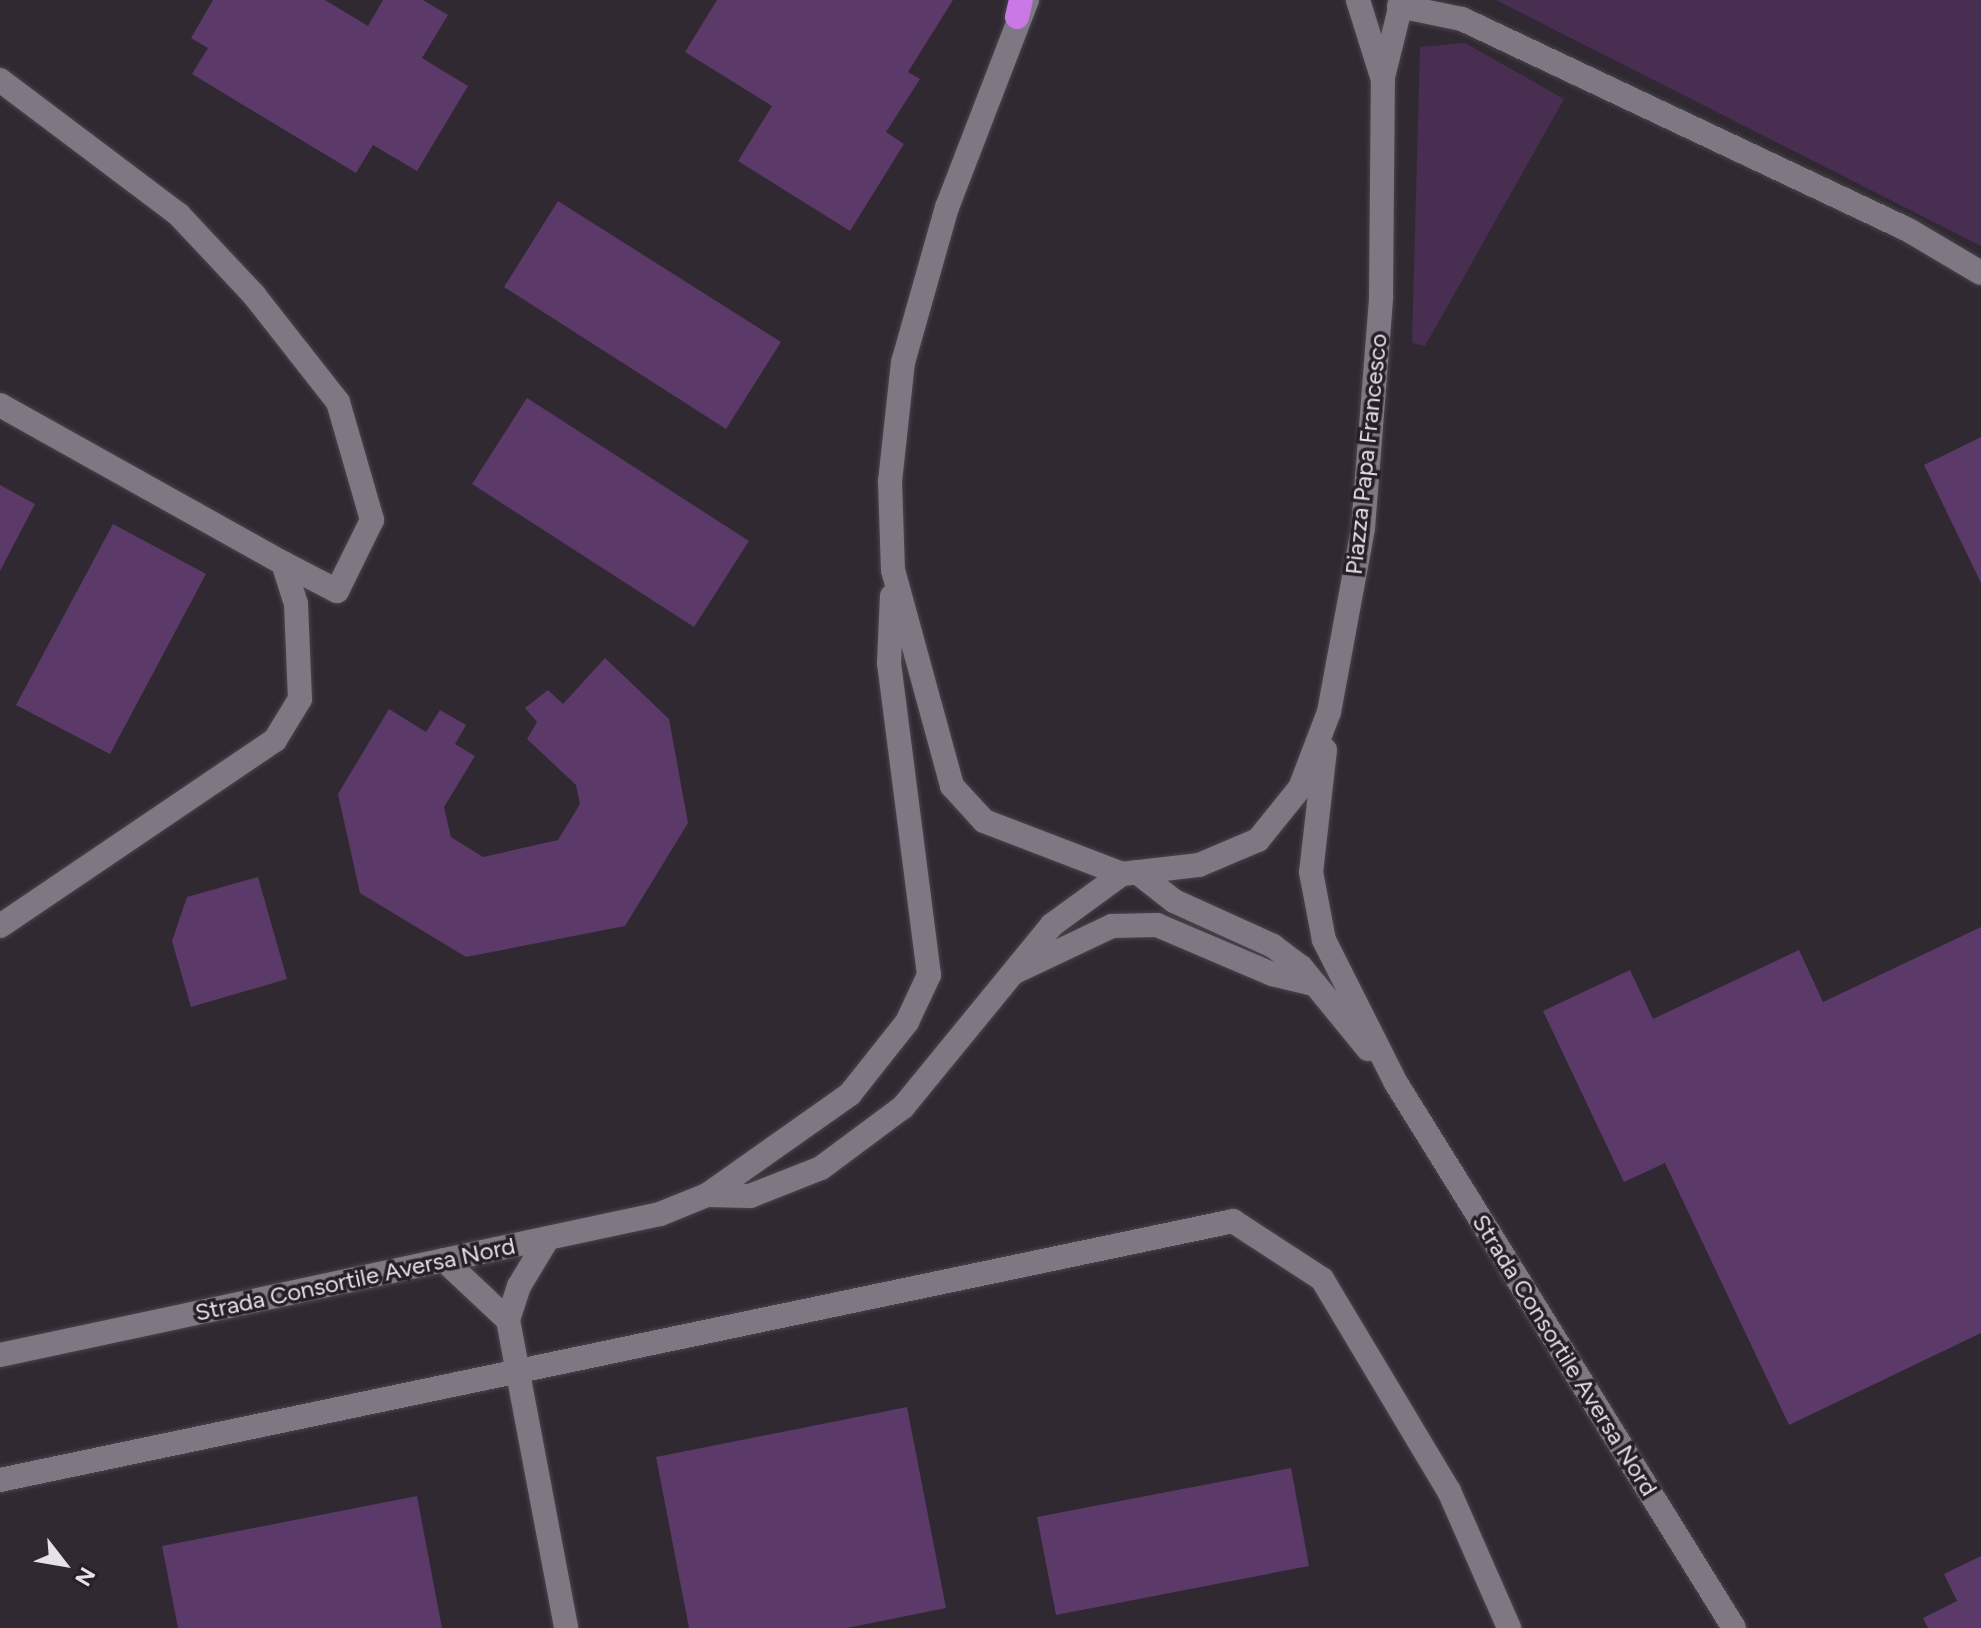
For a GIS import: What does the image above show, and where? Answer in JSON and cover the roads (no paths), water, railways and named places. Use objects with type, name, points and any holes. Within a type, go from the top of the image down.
[{"type":"street","name":"Piazza Papa Francesco","points":[[1021,6],[947,207],[903,362],[890,481],[893,570],[952,786],[984,821],[1129,873],[1199,865],[1258,840],[1300,788],[1329,712],[1363,528],[1381,297],[1383,80],[1358,0]]},
{"type":"street","points":[[1383,80],[1400,3],[1462,19],[1910,231],[1981,273]]},
{"type":"street","points":[[0,80],[179,215],[254,295],[338,402],[372,520],[337,591],[0,405]]},
{"type":"street","points":[[0,926],[275,740],[300,699],[296,604],[283,563]]},
{"type":"street","name":"Strada Consortile Aversa Nord","points":[[0,1355],[660,1214],[707,1195],[850,1094],[907,1022],[929,975],[889,664],[893,570]]},
{"type":"street","name":"Strada Consortile Aversa Nord","points":[[1329,712],[1311,872],[1324,940],[1396,1083],[1734,1628]]},
{"type":"street","name":"Strada Consortile Aversa Nord","points":[[707,1195],[750,1196],[821,1168],[903,1107],[1052,925],[1129,873],[1174,901],[1273,946],[1314,984],[1396,1083]]},
{"type":"street","name":"Strada Consortile Aversa Nord","points":[[1013,973],[1112,926],[1157,925],[1272,974],[1314,984]]},
{"type":"street","points":[[0,1480],[1233,1221],[1322,1279],[1449,1491],[1509,1628]]},
{"type":"street","points":[[548,1238],[519,1286],[508,1320],[566,1628]]},
{"type":"street","points":[[444,1260],[508,1320]]}]
